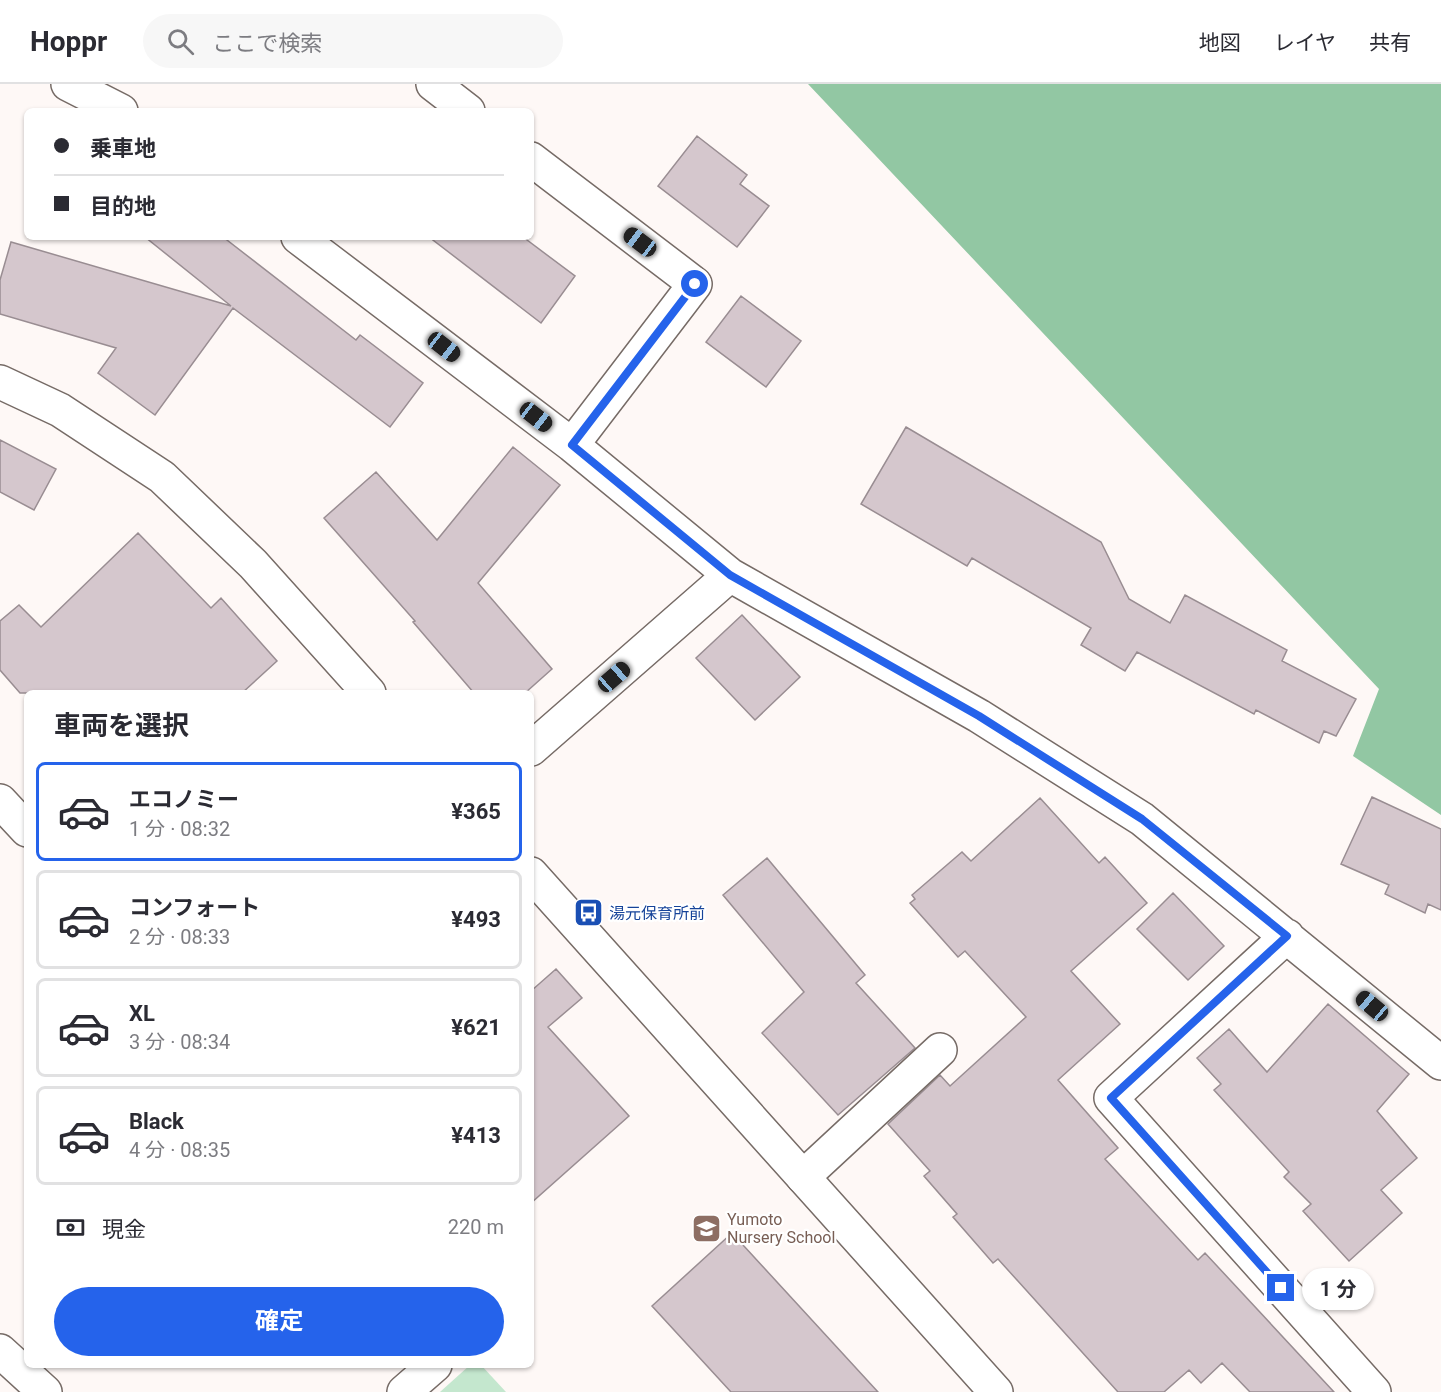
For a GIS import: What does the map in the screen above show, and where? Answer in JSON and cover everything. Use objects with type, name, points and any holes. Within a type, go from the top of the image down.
[{"type":"street","points":[[68,84],[115,99]]},
{"type":"street","points":[[433,84],[464,108]]},
{"type":"street","points":[[534,161],[695,284],[572,445]]},
{"type":"street","points":[[302,240],[572,445],[730,575],[979,716],[1142,819],[1441,1063]]},
{"type":"street","points":[[0,382],[60,410],[162,477],[253,564],[366,690]]},
{"type":"street","points":[[534,746],[730,575]]},
{"type":"street","points":[[0,801],[24,827]]},
{"type":"street","points":[[534,877],[996,1392]]},
{"type":"street","points":[[1287,936],[1111,1098],[1374,1392]]},
{"type":"street","points":[[803,1177],[940,1050]]},
{"type":"street","points":[[0,1351],[45,1392]]},
{"type":"street","points":[[404,1392],[432,1368]]},
{"type":"green space","points":[[808,84],[1441,84],[1441,815],[1353,756],[1379,689]]},
{"type":"green space","points":[[467,1368],[484,1368],[506,1392],[440,1392]]},
{"type":"building","points":[[697,136],[747,175],[740,184],[769,206],[737,247],[658,186]]},
{"type":"building","points":[[149,240],[227,240],[356,340],[360,335],[423,383],[390,427],[233,308],[155,415],[98,373],[116,348],[0,314],[0,280],[11,242],[231,306]]},
{"type":"building","points":[[433,240],[527,240],[575,276],[541,323]]},
{"type":"building","points":[[741,296],[801,341],[766,387],[706,342]]},
{"type":"building","points":[[906,427],[1101,542],[1129,599],[1170,623],[1185,595],[1287,650],[1282,661],[1356,699],[1336,736],[1324,731],[1319,743],[1256,710],[1254,714],[1137,652],[1125,671],[1081,645],[1091,628],[972,558],[967,566],[861,504]]},
{"type":"building","points":[[0,440],[56,469],[34,510],[0,492]]},
{"type":"building","points":[[513,447],[560,485],[478,583],[552,669],[528,690],[471,690],[413,622],[415,621],[324,518],[376,472],[437,540]]},
{"type":"building","points":[[138,533],[211,608],[221,598],[277,661],[245,690],[24,690],[24,693],[20,693],[0,670],[0,621],[19,605],[41,627]]},
{"type":"building","points":[[742,615],[800,677],[755,720],[696,658]]},
{"type":"building","points":[[1372,797],[1441,829],[1441,910],[1428,904],[1425,913],[1385,894],[1389,885],[1341,864]]},
{"type":"building","points":[[1040,798],[1099,863],[1105,857],[1147,903],[1071,971],[1120,1024],[1058,1080],[1118,1148],[1105,1159],[1198,1260],[1205,1253],[1334,1392],[1250,1392],[1222,1363],[1201,1383],[1189,1370],[1164,1392],[1118,1392],[998,1259],[993,1263],[953,1217],[957,1214],[924,1176],[930,1171],[888,1124],[940,1075],[950,1086],[1026,1017],[965,951],[958,957],[910,903],[915,899],[912,895],[962,852],[971,861]]},
{"type":"building","points":[[767,858],[865,975],[856,983],[915,1048],[838,1115],[762,1033],[804,992],[723,895]]},
{"type":"building","points":[[1173,893],[1224,946],[1188,980],[1137,929]]},
{"type":"building","points":[[556,969],[582,998],[548,1027],[629,1116],[534,1200],[534,988]]},
{"type":"building","points":[[1328,1004],[1409,1074],[1377,1111],[1417,1158],[1381,1190],[1402,1213],[1349,1261],[1303,1211],[1311,1204],[1284,1177],[1289,1172],[1214,1090],[1221,1084],[1197,1058],[1229,1029],[1267,1072]]},
{"type":"building","points":[[732,1233],[878,1392],[731,1392],[652,1306]]},
{"type":"place","name":"湯元保育所前","points":[[588,913]]},
{"type":"place","name":"Yumoto Nursery School","points":[[706,1228]]},
{"type":"route","points":[[695,284],[572,445],[730,575],[979,716],[1142,819],[1287,936],[1111,1098],[1281,1288]]}]
